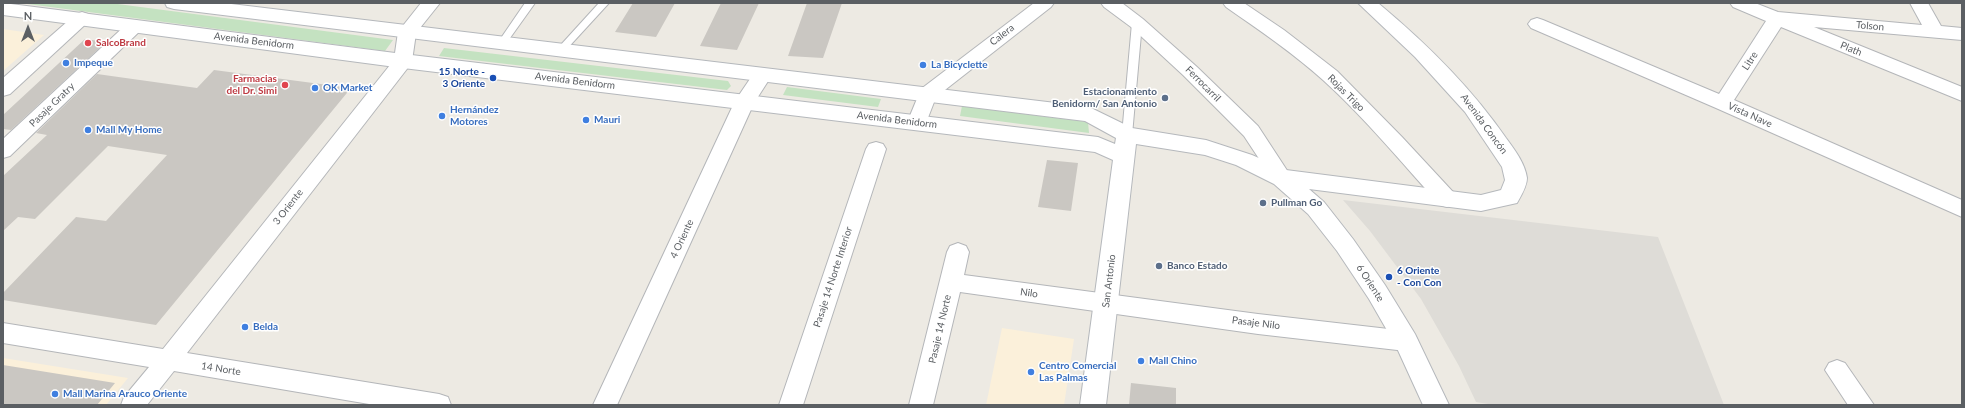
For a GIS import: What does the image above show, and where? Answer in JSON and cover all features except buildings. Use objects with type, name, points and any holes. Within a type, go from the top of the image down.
[{"type":"main road","name":"Avenida Benidorm","points":[[174,3],[1090,114],[1125,146]]},
{"type":"main road","name":"Avenida Concón","points":[[1282,178],[1481,203],[1509,197],[1516,180],[1510,160],[1493,133],[1458,90],[1416,46],[1367,3]]},
{"type":"main road","name":"Avenida Benidorm","points":[[3,9],[82,18],[403,61],[745,101],[1098,145],[1206,148],[1244,160],[1282,178]]},
{"type":"main road","name":"San Antonio","points":[[1093,405],[1107,303],[1125,146]]},
{"type":"main road","name":"6 Oriente","points":[[1282,178],[1316,208],[1345,245],[1377,292],[1406,341],[1436,405]]},
{"type":"street","points":[[403,61],[407,32],[431,3]]},
{"type":"street","name":"Calera","points":[[928,94],[1044,3]]},
{"type":"street","name":"Ferrocarril","points":[[1110,3],[1137,23],[1190,71],[1250,131],[1282,178]]},
{"type":"street","name":"Rojas Trigo","points":[[1232,3],[1278,34],[1330,76],[1395,142],[1446,199]]},
{"type":"street","name":"Plath","points":[[1739,3],[1962,94]]},
{"type":"street","points":[[1919,3],[1935,31]]},
{"type":"street","points":[[3,89],[82,18]]},
{"type":"street","name":"Tolson","points":[[1777,18],[1962,34]]},
{"type":"street","name":"Litre","points":[[1722,103],[1777,18]]},
{"type":"street","name":"Vista Nave","points":[[1537,24],[1962,208]]},
{"type":"street","name":"Pasaje Gratry","points":[[3,151],[135,26]]},
{"type":"street","name":"3 Oriente","points":[[133,405],[403,61]]},
{"type":"street","name":"4 Oriente","points":[[605,405],[745,101],[763,75]]},
{"type":"street","points":[[917,123],[928,94]]},
{"type":"street","name":"Pasaje 14 Norte Interior","points":[[791,405],[876,149]]},
{"type":"street","name":"Pasaje 14 Norte","points":[[921,405],[958,252]]},
{"type":"street","name":"Nilo","points":[[951,282],[1107,303]]},
{"type":"street","name":"Pasaje Nilo","points":[[1107,303],[1258,324],[1406,341]]},
{"type":"street","name":"14 Norte","points":[[3,333],[168,361],[382,401],[439,405]]},
{"type":"street","points":[[1837,370],[1862,405]]},
{"type":"lane","points":[[502,43],[530,3]]},
{"type":"lane","points":[[561,50],[604,3]]},
{"type":"lane","points":[[1125,146],[1137,23]]},
{"type":"shaded area","points":[[3,29],[44,35],[3,71]]},
{"type":"shaded area","points":[[1343,200],[1658,237],[1724,405],[1494,405],[1476,402],[1459,366],[1421,299],[1370,231]]},
{"type":"shaded area","name":"Centro Comercial Las Palmas","points":[[1002,328],[1074,339],[1064,405],[986,405]]},
{"type":"shaded area","name":"Mall Marina Arauco Oriente","points":[[3,358],[128,378],[106,405],[3,405]]},
{"type":"green space","points":[[20,3],[110,3],[393,40],[385,51]]},
{"type":"green space","points":[[444,48],[728,81],[731,86],[727,90],[439,56]]},
{"type":"green space","points":[[787,87],[881,99],[878,107],[783,95]]},
{"type":"green space","points":[[962,106],[1088,122],[1089,133],[960,116]]},
{"type":"place","name":"SalcoBrand","points":[[88,43]]},
{"type":"place","name":"Impeque","points":[[66,63]]},
{"type":"place","name":"La Bicyclette","points":[[923,65]]},
{"type":"place","name":"15 Norte - 3 Oriente","points":[[493,78]]},
{"type":"place","name":"Farmacias del Dr. Simi","points":[[285,85]]},
{"type":"place","name":"OK Market","points":[[315,88]]},
{"type":"place","name":"Estacionamiento Benidorm/ San Antonio","points":[[1165,98]]},
{"type":"place","name":"Hernández Motores","points":[[442,116]]},
{"type":"place","name":"Mauri","points":[[586,120]]},
{"type":"place","name":"Mall My Home","points":[[88,130]]},
{"type":"place","name":"Pullman Go","points":[[1263,203]]},
{"type":"place","name":"Banco Estado","points":[[1159,266]]},
{"type":"place","name":"6 Oriente - Con Con","points":[[1389,277]]},
{"type":"place","name":"Belda","points":[[245,327]]},
{"type":"place","name":"Mall Chino","points":[[1141,361]]},
{"type":"place","name":"Centro Comercial Las Palmas","points":[[1031,372]]},
{"type":"place","name":"Mall Marina Arauco Oriente","points":[[55,394]]}]
